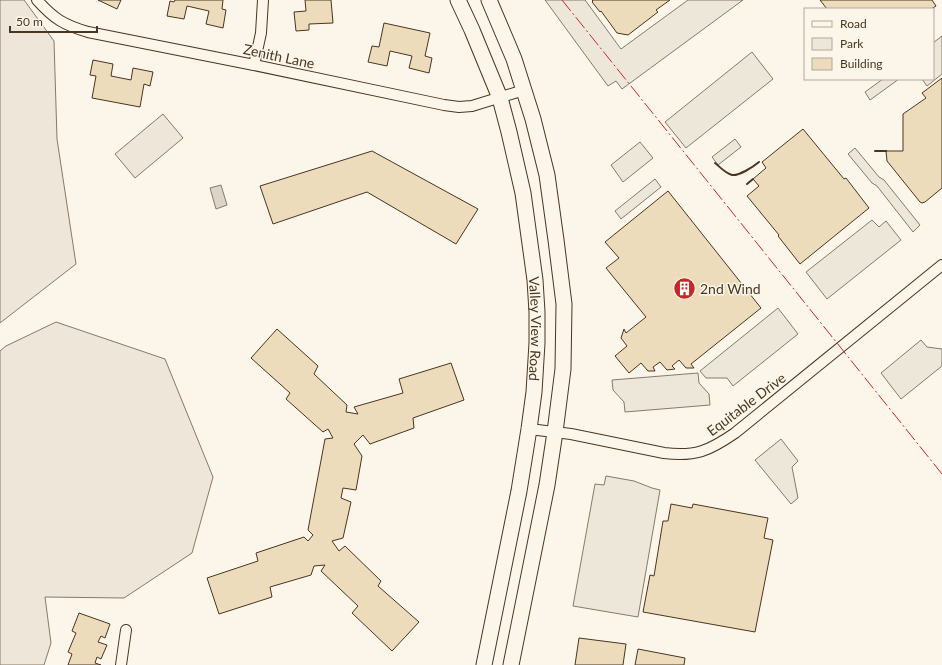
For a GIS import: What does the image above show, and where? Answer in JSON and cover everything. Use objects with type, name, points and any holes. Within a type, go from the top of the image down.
[{"type":"main road","name":"Valley View Road","points":[[458,0],[500,98],[509,132],[523,193],[535,280],[537,312],[534,392],[529,429],[519,491],[484,665]]},
{"type":"main road","name":"Valley View Road","points":[[489,0],[514,59],[533,119],[547,174],[564,304],[562,369],[555,432],[547,485],[511,665]]},
{"type":"street","name":"Zenith Lane","points":[[37,0],[57,19],[82,31],[444,105],[459,107],[472,106],[524,90]]},
{"type":"street","points":[[254,65],[261,33],[263,0]]},
{"type":"street","name":"Equitable Drive","points":[[529,429],[570,434],[677,455],[705,451],[735,434],[942,265]]},
{"type":"street","points":[[121,665],[126,630]]},
{"type":"green space","points":[[0,0],[24,0],[54,41],[57,139],[76,264],[0,323]]},
{"type":"green space","points":[[163,114],[183,138],[135,178],[115,154]]},
{"type":"green space","points":[[56,322],[165,359],[213,477],[192,553],[124,598],[45,597],[51,643],[44,665],[0,665],[0,351],[6,346]]},
{"type":"shaded area","points":[[545,0],[585,0],[621,49],[688,0],[743,0],[622,89],[616,81],[608,86]]},
{"type":"shaded area","points":[[942,36],[942,74],[927,86],[923,80],[934,80],[934,42]]},
{"type":"shaded area","points":[[752,52],[773,79],[686,148],[665,122]]},
{"type":"shaded area","points":[[882,80],[898,80],[870,100],[865,92]]},
{"type":"shaded area","points":[[735,139],[741,147],[718,165],[712,157]]},
{"type":"shaded area","points":[[640,142],[653,158],[623,182],[611,165]]},
{"type":"shaded area","points":[[855,148],[879,177],[884,180],[920,225],[913,232],[877,186],[872,183],[848,154]]},
{"type":"shaded area","points":[[655,179],[661,187],[621,219],[615,211]]},
{"type":"shaded area","points":[[221,185],[227,205],[216,209],[210,188]]},
{"type":"shaded area","points":[[872,220],[879,227],[886,221],[901,240],[827,299],[806,272]]},
{"type":"shaded area","points":[[778,308],[798,334],[733,386],[727,378],[706,378],[700,371]]},
{"type":"shaded area","points":[[921,340],[927,347],[942,349],[942,366],[901,399],[881,373]]},
{"type":"shaded area","points":[[698,373],[699,383],[709,394],[710,405],[625,412],[624,402],[613,390],[612,380]]},
{"type":"shaded area","points":[[781,439],[798,461],[792,467],[798,498],[791,504],[755,460]]},
{"type":"shaded area","points":[[606,476],[634,481],[660,490],[638,617],[573,606],[595,484],[604,485]]},
{"type":"building","points":[[98,0],[121,0],[117,9]]},
{"type":"building","points":[[175,0],[223,0],[222,9],[226,10],[223,28],[206,24],[209,11],[187,6],[184,19],[167,16],[170,1],[174,2]]},
{"type":"building","points":[[305,0],[331,0],[333,23],[309,24],[309,30],[296,31],[294,12],[306,11]]},
{"type":"building","points":[[592,0],[670,0],[656,10],[658,12],[628,35],[617,33],[601,11],[600,12],[592,2]]},
{"type":"building","points":[[820,0],[932,0],[936,6],[933,8],[826,8]]},
{"type":"building","points":[[384,23],[430,33],[425,56],[432,58],[429,73],[409,68],[412,56],[390,51],[387,66],[368,62],[372,46],[379,47]]},
{"type":"building","points":[[93,60],[113,64],[111,76],[131,80],[133,68],[153,72],[150,86],[144,84],[140,107],[92,98],[96,76],[90,75]]},
{"type":"building","points":[[942,78],[942,188],[922,203],[887,161],[886,151],[903,151],[903,114],[926,98],[922,93]]},
{"type":"building","points":[[803,129],[844,179],[846,178],[869,208],[800,264],[778,236],[779,235],[747,196],[759,186],[753,179],[766,168],[762,162]]},
{"type":"building","points":[[372,151],[478,209],[456,244],[367,192],[273,224],[260,186]]},
{"type":"building","name":"2nd Wind","points":[[668,191],[761,308],[691,364],[694,368],[686,368],[679,360],[672,366],[675,369],[667,370],[660,362],[653,367],[655,371],[648,371],[641,363],[629,373],[615,356],[627,346],[621,338],[624,329],[626,333],[646,317],[606,268],[619,258],[605,242]]},
{"type":"building","points":[[277,329],[318,366],[314,374],[347,405],[346,412],[358,414],[354,407],[403,393],[399,379],[451,363],[464,400],[413,418],[414,428],[370,444],[363,435],[354,444],[362,456],[356,490],[343,488],[341,498],[351,502],[343,538],[332,541],[339,551],[345,546],[381,581],[378,586],[419,622],[392,651],[352,613],[358,606],[321,571],[325,565],[314,566],[311,575],[270,587],[272,597],[219,614],[207,578],[258,561],[256,553],[304,537],[308,541],[313,535],[308,530],[325,439],[333,438],[328,429],[323,432],[286,399],[290,393],[251,358]]},
{"type":"building","points":[[671,504],[692,508],[693,504],[768,518],[764,538],[773,540],[755,632],[643,612],[650,575],[654,576],[663,521],[668,521]]},
{"type":"building","points":[[79,613],[110,624],[105,638],[101,636],[98,642],[107,645],[101,659],[97,657],[95,663],[101,665],[68,665],[72,654],[68,652],[76,633],[72,631]]},
{"type":"building","points":[[579,638],[626,644],[623,665],[575,665]]},
{"type":"building","points":[[638,649],[685,658],[684,665],[635,665]]},
{"type":"wall","points":[[875,151],[886,151]]},
{"type":"wall","points":[[715,163],[727,173],[735,175],[746,171],[759,162]]},
{"type":"wall","points":[[747,184],[753,179]]},
{"type":"power","points":[[562,0],[942,474]]},
{"type":"place","name":"2nd Wind","points":[[684,288]]}]
